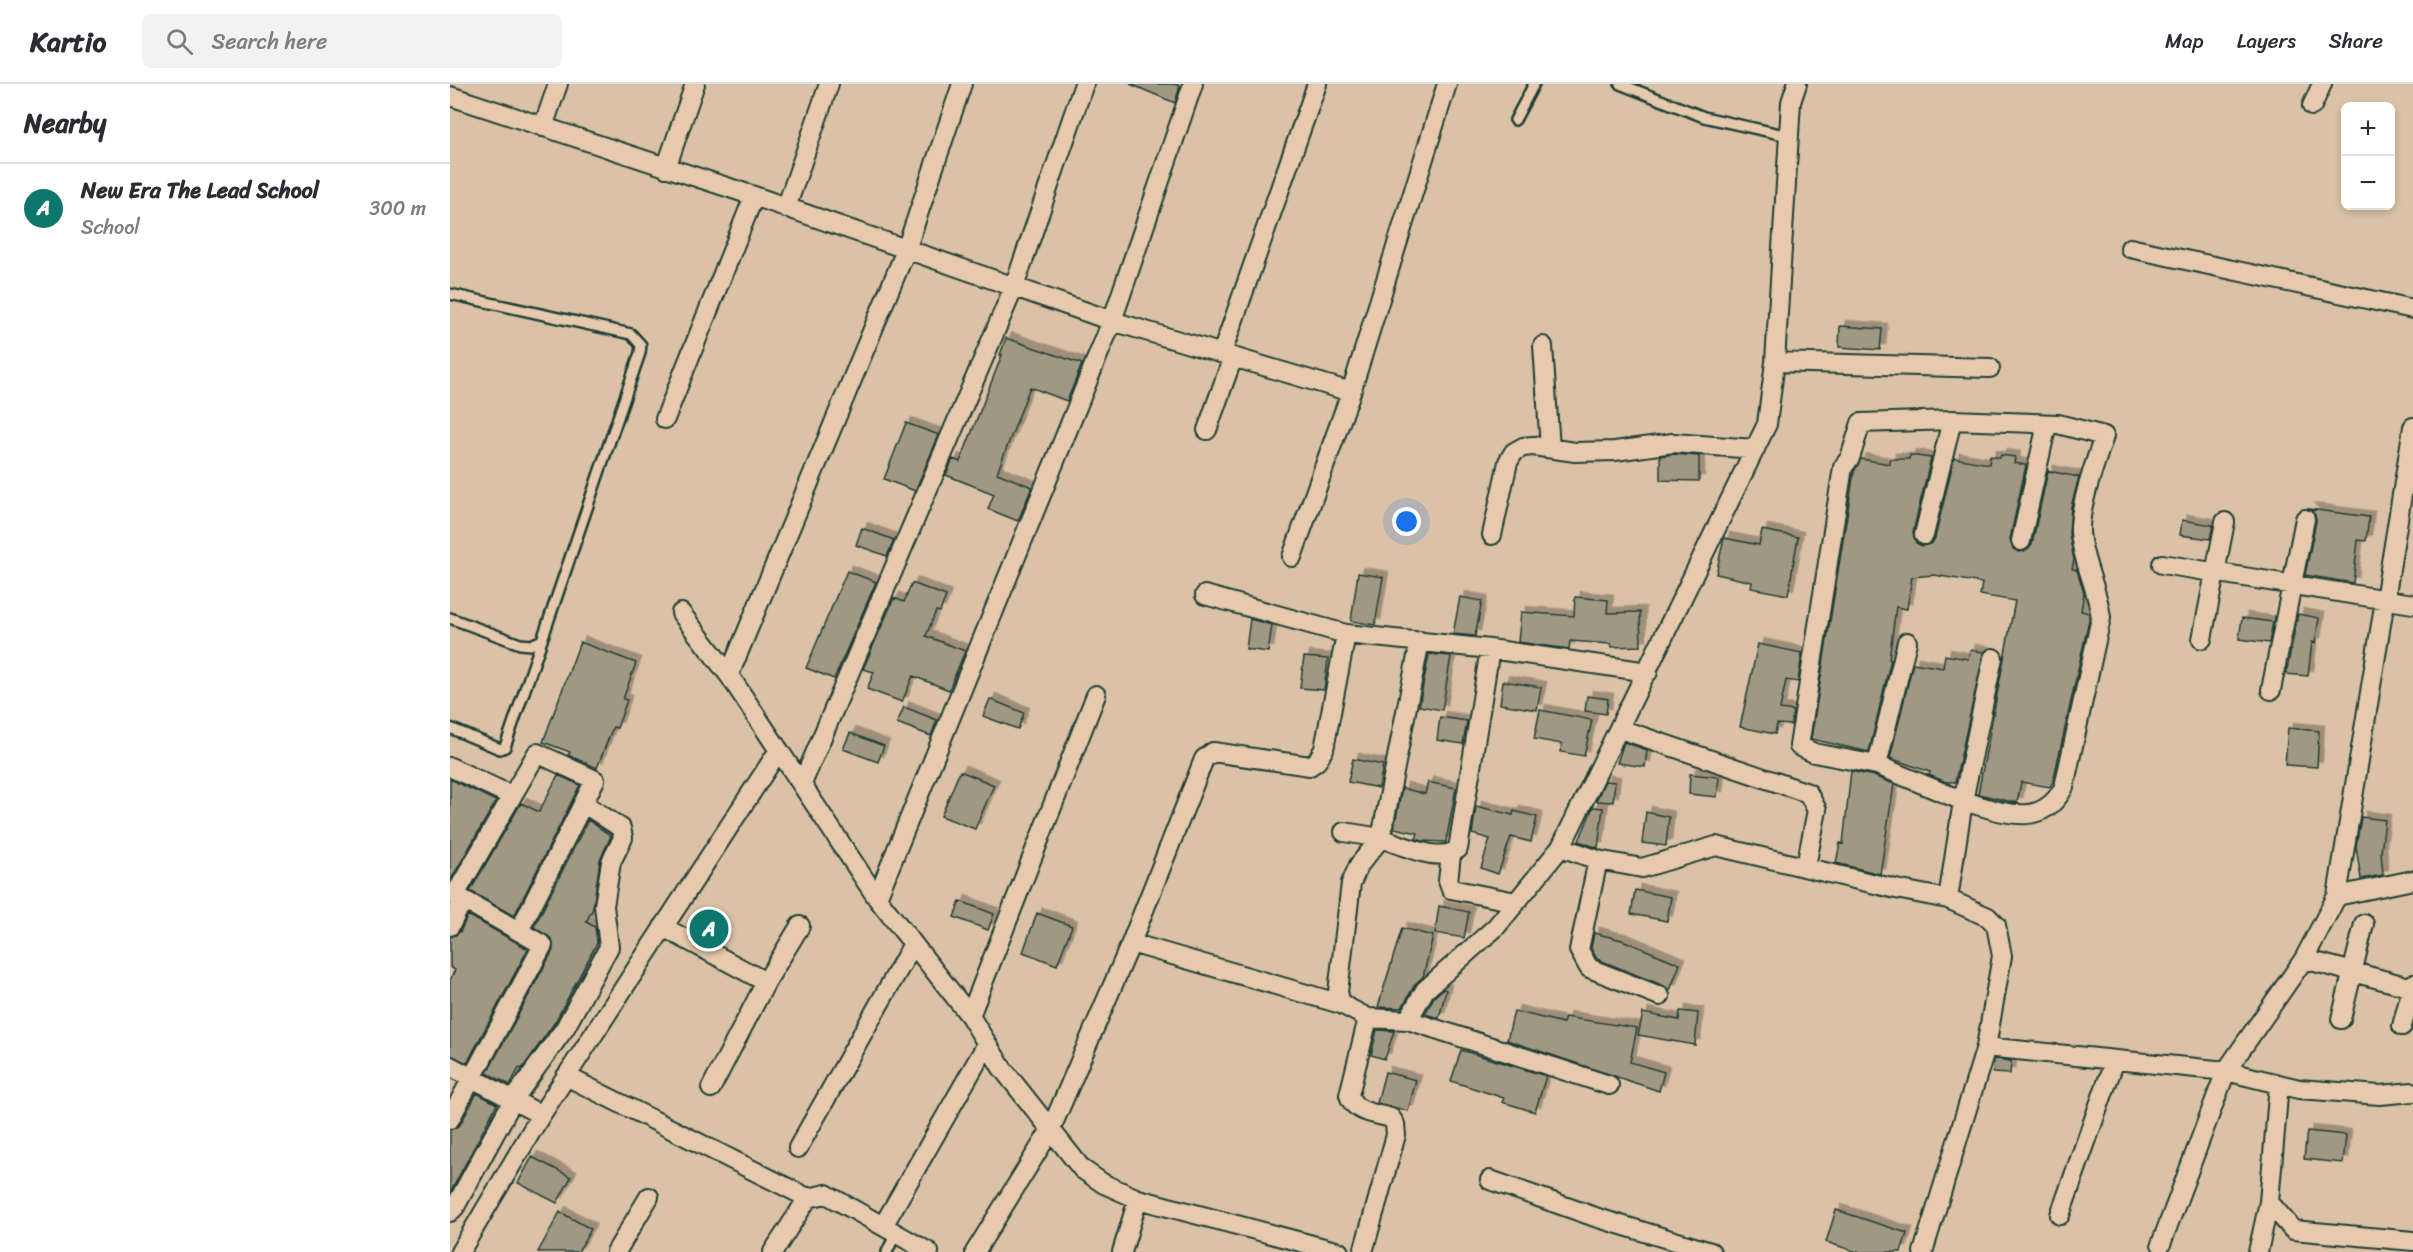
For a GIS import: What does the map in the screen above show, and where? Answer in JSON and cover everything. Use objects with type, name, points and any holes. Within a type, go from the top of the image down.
[{"type":"street","points":[[543,128],[558,84]]},
{"type":"street","points":[[666,168],[695,84]]},
{"type":"street","points":[[786,208],[829,84]]},
{"type":"street","points":[[729,675],[906,250],[962,84]]},
{"type":"street","points":[[801,784],[1014,287],[1084,84]]},
{"type":"street","points":[[877,897],[1112,321],[1193,84]]},
{"type":"street","points":[[1208,430],[1228,355],[1317,84]]},
{"type":"street","points":[[1292,556],[1351,392],[1447,84]]},
{"type":"street","points":[[1408,1020],[1425,990],[1492,932],[1561,847],[1767,424],[1775,362],[1791,102],[1797,84]]},
{"type":"street","points":[[2312,106],[2322,84]]},
{"type":"street","points":[[450,96],[754,196],[1112,321],[1351,392]]},
{"type":"street","points":[[665,419],[754,196]]},
{"type":"street","points":[[2130,248],[2413,309]]},
{"type":"street","points":[[1544,346],[1550,448]]},
{"type":"street","points":[[1775,362],[1990,368]]},
{"type":"street","points":[[1924,535],[1952,420]]},
{"type":"street","points":[[1952,420],[2047,424],[2104,436],[2090,478],[2080,530],[2099,599],[2101,618],[2068,772],[2057,800],[2045,810],[2016,815],[1963,801],[1878,765],[1808,752],[1798,744],[1843,468],[1850,458],[1862,423],[1952,420]]},
{"type":"street","points":[[2021,541],[2047,424]]},
{"type":"street","points":[[2161,1244],[2226,1071],[2304,959],[2337,896],[2413,427]]},
{"type":"street","points":[[1492,535],[1508,462],[1514,452],[1523,447],[1575,452],[1615,451],[1673,443],[1755,449]]},
{"type":"street","points":[[2271,690],[2294,584],[2305,519]]},
{"type":"street","points":[[2202,639],[2225,522]]},
{"type":"street","points":[[2162,564],[2413,604]]},
{"type":"street","points":[[1205,595],[1346,634],[1490,649],[1648,672]]},
{"type":"street","points":[[681,613],[729,675],[877,897],[969,1016],[1050,1131],[1082,1169],[1104,1184],[1138,1199],[1339,1252]]},
{"type":"street","points":[[975,1252],[1050,1131],[1131,943],[1204,759],[1213,752],[1310,766],[1317,761],[1324,749],[1346,634]]},
{"type":"street","points":[[1341,1004],[1338,992],[1351,883],[1359,865],[1381,838],[1420,641]]},
{"type":"street","points":[[1878,765],[1907,642]]},
{"type":"street","points":[[1344,832],[1381,838],[1439,855],[1451,855],[1458,849],[1490,649]]},
{"type":"street","points":[[1948,899],[1963,801],[1993,658]]},
{"type":"street","points":[[969,1016],[1096,695]]},
{"type":"street","points":[[1620,729],[1808,793],[1817,810],[1806,866]]},
{"type":"street","points":[[460,1252],[541,1115],[779,750]]},
{"type":"street","points":[[450,926],[456,896],[510,795],[537,753],[594,780],[519,931]]},
{"type":"street","points":[[450,767],[510,795]]},
{"type":"street","points":[[450,1212],[455,1207],[513,1100],[565,1028],[609,947],[604,906],[611,862],[623,838],[621,828],[583,803]]},
{"type":"street","points":[[1561,847],[1598,860],[1642,868],[1716,846],[1806,866],[1896,890],[1948,899],[1988,917],[1996,925],[2001,940],[2002,956],[1986,1047],[1923,1252]]},
{"type":"street","points":[[1451,855],[1448,881],[1451,889],[1516,902]]},
{"type":"street","points":[[1598,860],[1579,950],[1582,960],[1589,968],[1660,996]]},
{"type":"street","points":[[2337,896],[2413,880]]},
{"type":"street","points":[[450,1119],[543,945],[456,896]]},
{"type":"street","points":[[2341,1018],[2364,924]]},
{"type":"street","points":[[711,1088],[766,982],[800,926]]},
{"type":"street","points":[[663,927],[766,982]]},
{"type":"street","points":[[1131,943],[1341,1004],[1368,1018],[1408,1020],[1609,1086]]},
{"type":"street","points":[[798,1148],[913,944]]},
{"type":"street","points":[[2304,959],[2413,986],[2402,1026]]},
{"type":"street","points":[[1363,1252],[1396,1135],[1395,1124],[1391,1118],[1358,1109],[1351,1103],[1349,1095],[1368,1018]]},
{"type":"street","points":[[887,1242],[987,1044]]},
{"type":"street","points":[[1986,1047],[2226,1071],[2299,1089],[2380,1095],[2413,1092]]},
{"type":"street","points":[[2060,1215],[2115,1060]]},
{"type":"street","points":[[450,1066],[541,1115]]},
{"type":"street","points":[[566,1076],[808,1198],[826,1194],[887,1242],[929,1252]]},
{"type":"street","points":[[2258,1252],[2269,1202],[2279,1084]]},
{"type":"street","points":[[1490,1180],[1598,1218],[1711,1252]]},
{"type":"street","points":[[616,1252],[649,1197]]},
{"type":"street","points":[[773,1252],[808,1198]]},
{"type":"street","points":[[1122,1252],[1138,1199]]},
{"type":"street","points":[[2269,1202],[2293,1230],[2386,1246],[2413,1241]]},
{"type":"lane","points":[[1515,120],[1534,84]]},
{"type":"lane","points":[[1620,84],[1704,117],[1789,136]]},
{"type":"lane","points":[[450,294],[631,334],[641,345],[505,747],[500,749],[450,728]]},
{"type":"lane","points":[[450,618],[520,644],[531,645],[542,640]]},
{"type":"building","points":[[1130,84],[1174,84],[1180,86],[1175,103]]},
{"type":"building","points":[[1840,326],[1882,329],[1880,350],[1839,347]]},
{"type":"building","points":[[1006,338],[1082,364],[1067,401],[1030,387],[997,473],[1032,487],[1018,521],[988,509],[994,494],[946,475],[953,459],[960,462],[1002,355],[1000,355]]},
{"type":"building","points":[[906,423],[939,435],[915,491],[884,479]]},
{"type":"building","points":[[1673,454],[1699,456],[1699,481],[1660,480],[1660,456]]},
{"type":"building","points":[[1910,455],[1931,458],[1913,532],[1916,543],[1922,546],[1932,543],[1935,538],[1954,458],[1989,464],[1990,456],[2000,458],[2001,455],[2015,457],[2014,463],[2026,465],[2010,539],[2013,549],[2019,552],[2025,551],[2032,544],[2048,471],[2079,477],[2071,507],[2069,533],[2074,560],[2072,569],[2077,570],[2084,593],[2081,611],[2089,613],[2089,620],[2053,782],[2050,787],[2021,782],[2017,803],[1978,794],[2015,601],[1980,595],[1982,583],[1934,575],[1912,577],[1907,609],[1896,607],[1889,659],[1891,659],[1869,752],[1811,739],[1854,472],[1861,459],[1890,464],[1890,459],[1909,459]]},
{"type":"building","points":[[2309,509],[2369,517],[2366,541],[2358,540],[2353,583],[2305,575],[2316,521],[2315,515]]},
{"type":"building","points":[[2182,520],[2213,525],[2210,539],[2180,535]]},
{"type":"building","points":[[862,528],[894,540],[887,556],[856,545]]},
{"type":"building","points":[[1762,530],[1798,537],[1788,595],[1751,588],[1752,582],[1716,574],[1724,538],[1759,545]]},
{"type":"building","points":[[847,571],[876,582],[834,679],[806,668]]},
{"type":"building","points":[[1358,573],[1383,577],[1375,625],[1351,621]]},
{"type":"building","points":[[912,583],[946,596],[940,612],[936,611],[926,636],[965,651],[949,690],[913,676],[902,702],[867,689],[874,672],[863,669],[894,598],[904,602]]},
{"type":"building","points":[[1460,597],[1482,601],[1475,636],[1453,634]]},
{"type":"building","points":[[1575,597],[1608,600],[1607,613],[1640,612],[1641,646],[1611,647],[1611,644],[1570,641],[1569,649],[1518,642],[1521,612],[1574,616]]},
{"type":"building","points":[[2298,614],[2319,618],[2315,643],[2312,642],[2308,676],[2286,674]]},
{"type":"building","points":[[2242,618],[2273,622],[2269,643],[2239,639]]},
{"type":"building","points":[[1250,619],[1272,625],[1268,652],[1246,649]]},
{"type":"building","points":[[580,642],[636,663],[623,699],[627,700],[617,728],[613,727],[597,768],[568,755],[570,752],[543,742]]},
{"type":"building","points":[[1758,644],[1802,653],[1798,682],[1786,680],[1780,709],[1793,711],[1791,725],[1777,724],[1775,734],[1740,727]]},
{"type":"building","points":[[1970,650],[1984,652],[1955,782],[1946,782],[1929,775],[1930,772],[1890,758],[1913,663],[1943,668],[1945,655],[1968,659]]},
{"type":"building","points":[[1429,654],[1451,656],[1442,710],[1419,706]]},
{"type":"building","points":[[1304,657],[1328,659],[1324,690],[1300,688]]},
{"type":"building","points":[[1503,681],[1541,687],[1537,710],[1500,704]]},
{"type":"building","points":[[1587,696],[1608,699],[1606,714],[1585,711]]},
{"type":"building","points":[[990,699],[1024,713],[1018,729],[983,716]]},
{"type":"building","points":[[904,707],[937,720],[931,736],[897,723]]},
{"type":"building","points":[[1540,710],[1592,720],[1584,756],[1561,752],[1562,744],[1534,739]]},
{"type":"building","points":[[1440,717],[1467,721],[1463,744],[1437,740]]},
{"type":"building","points":[[2288,728],[2319,731],[2317,767],[2285,765]]},
{"type":"building","points":[[850,733],[884,746],[878,762],[843,749]]},
{"type":"building","points":[[1624,742],[1647,750],[1645,767],[1617,763]]},
{"type":"building","points":[[1353,759],[1383,765],[1379,788],[1348,782]]},
{"type":"building","points":[[960,771],[994,785],[975,829],[941,816]]},
{"type":"building","points":[[1851,771],[1874,776],[1894,784],[1880,874],[1836,863],[1840,843],[1843,844]]},
{"type":"building","points":[[1690,774],[1719,777],[1717,797],[1689,794]]},
{"type":"building","points":[[558,775],[580,785],[514,916],[470,891],[521,803],[539,812]]},
{"type":"building","points":[[450,779],[496,801],[450,881]]},
{"type":"building","points":[[1605,781],[1615,782],[1613,802],[1596,801]]},
{"type":"building","points":[[1428,782],[1456,788],[1446,842],[1423,841],[1416,839],[1418,833],[1394,828],[1402,788],[1425,794]]},
{"type":"building","points":[[1476,806],[1513,815],[1514,811],[1537,817],[1531,842],[1511,837],[1498,874],[1481,868],[1490,839],[1472,834]]},
{"type":"building","points":[[1593,807],[1603,808],[1598,848],[1579,841]]},
{"type":"building","points":[[1646,812],[1669,817],[1666,846],[1642,843]]},
{"type":"building","points":[[2361,817],[2385,820],[2381,852],[2383,875],[2361,879],[2356,846]]},
{"type":"building","points":[[588,820],[611,836],[600,860],[593,908],[586,922],[595,927],[597,943],[555,1022],[522,1069],[519,1068],[510,1085],[487,1073],[553,950],[552,939],[534,927]]},
{"type":"building","points":[[1635,890],[1671,897],[1667,921],[1631,914]]},
{"type":"building","points":[[960,901],[994,914],[988,930],[954,917]]},
{"type":"building","points":[[1439,906],[1469,912],[1464,938],[1435,933]]},
{"type":"building","points":[[1037,913],[1072,926],[1057,965],[1023,952]]},
{"type":"building","points":[[468,915],[528,949],[467,1063],[450,1055],[450,980],[455,970],[450,967],[450,937],[460,932]]},
{"type":"building","points":[[1402,928],[1433,936],[1423,977],[1415,984],[1402,1008],[1378,1007]]},
{"type":"building","points":[[1594,933],[1622,940],[1680,964],[1670,990],[1597,959],[1591,948]]},
{"type":"building","points":[[1443,989],[1446,990],[1439,1018],[1425,1014],[1434,997]]},
{"type":"building","points":[[1514,1011],[1563,1023],[1565,1017],[1637,1028],[1630,1062],[1664,1072],[1659,1091],[1507,1040]]},
{"type":"building","points":[[1680,1011],[1698,1013],[1695,1045],[1638,1035],[1643,1013],[1679,1020]]},
{"type":"building","points":[[1377,1030],[1394,1031],[1385,1059],[1371,1055]]},
{"type":"building","points":[[1461,1050],[1546,1076],[1535,1112],[1502,1102],[1504,1098],[1451,1081]]},
{"type":"building","points":[[1994,1059],[2011,1061],[2010,1074],[1993,1073]]},
{"type":"building","points":[[1385,1072],[1416,1080],[1408,1111],[1377,1103]]},
{"type":"building","points":[[477,1093],[497,1104],[450,1193],[450,1130],[460,1125]]},
{"type":"building","points":[[2307,1131],[2346,1135],[2343,1163],[2304,1159]]},
{"type":"building","points":[[532,1157],[571,1177],[557,1203],[518,1183]]},
{"type":"building","points":[[1836,1210],[1907,1233],[1901,1252],[1857,1252],[1826,1242]]},
{"type":"building","points":[[560,1212],[591,1229],[578,1252],[538,1252]]},
{"type":"place","name":"New Era The Lead School","points":[[709,929]]}]
